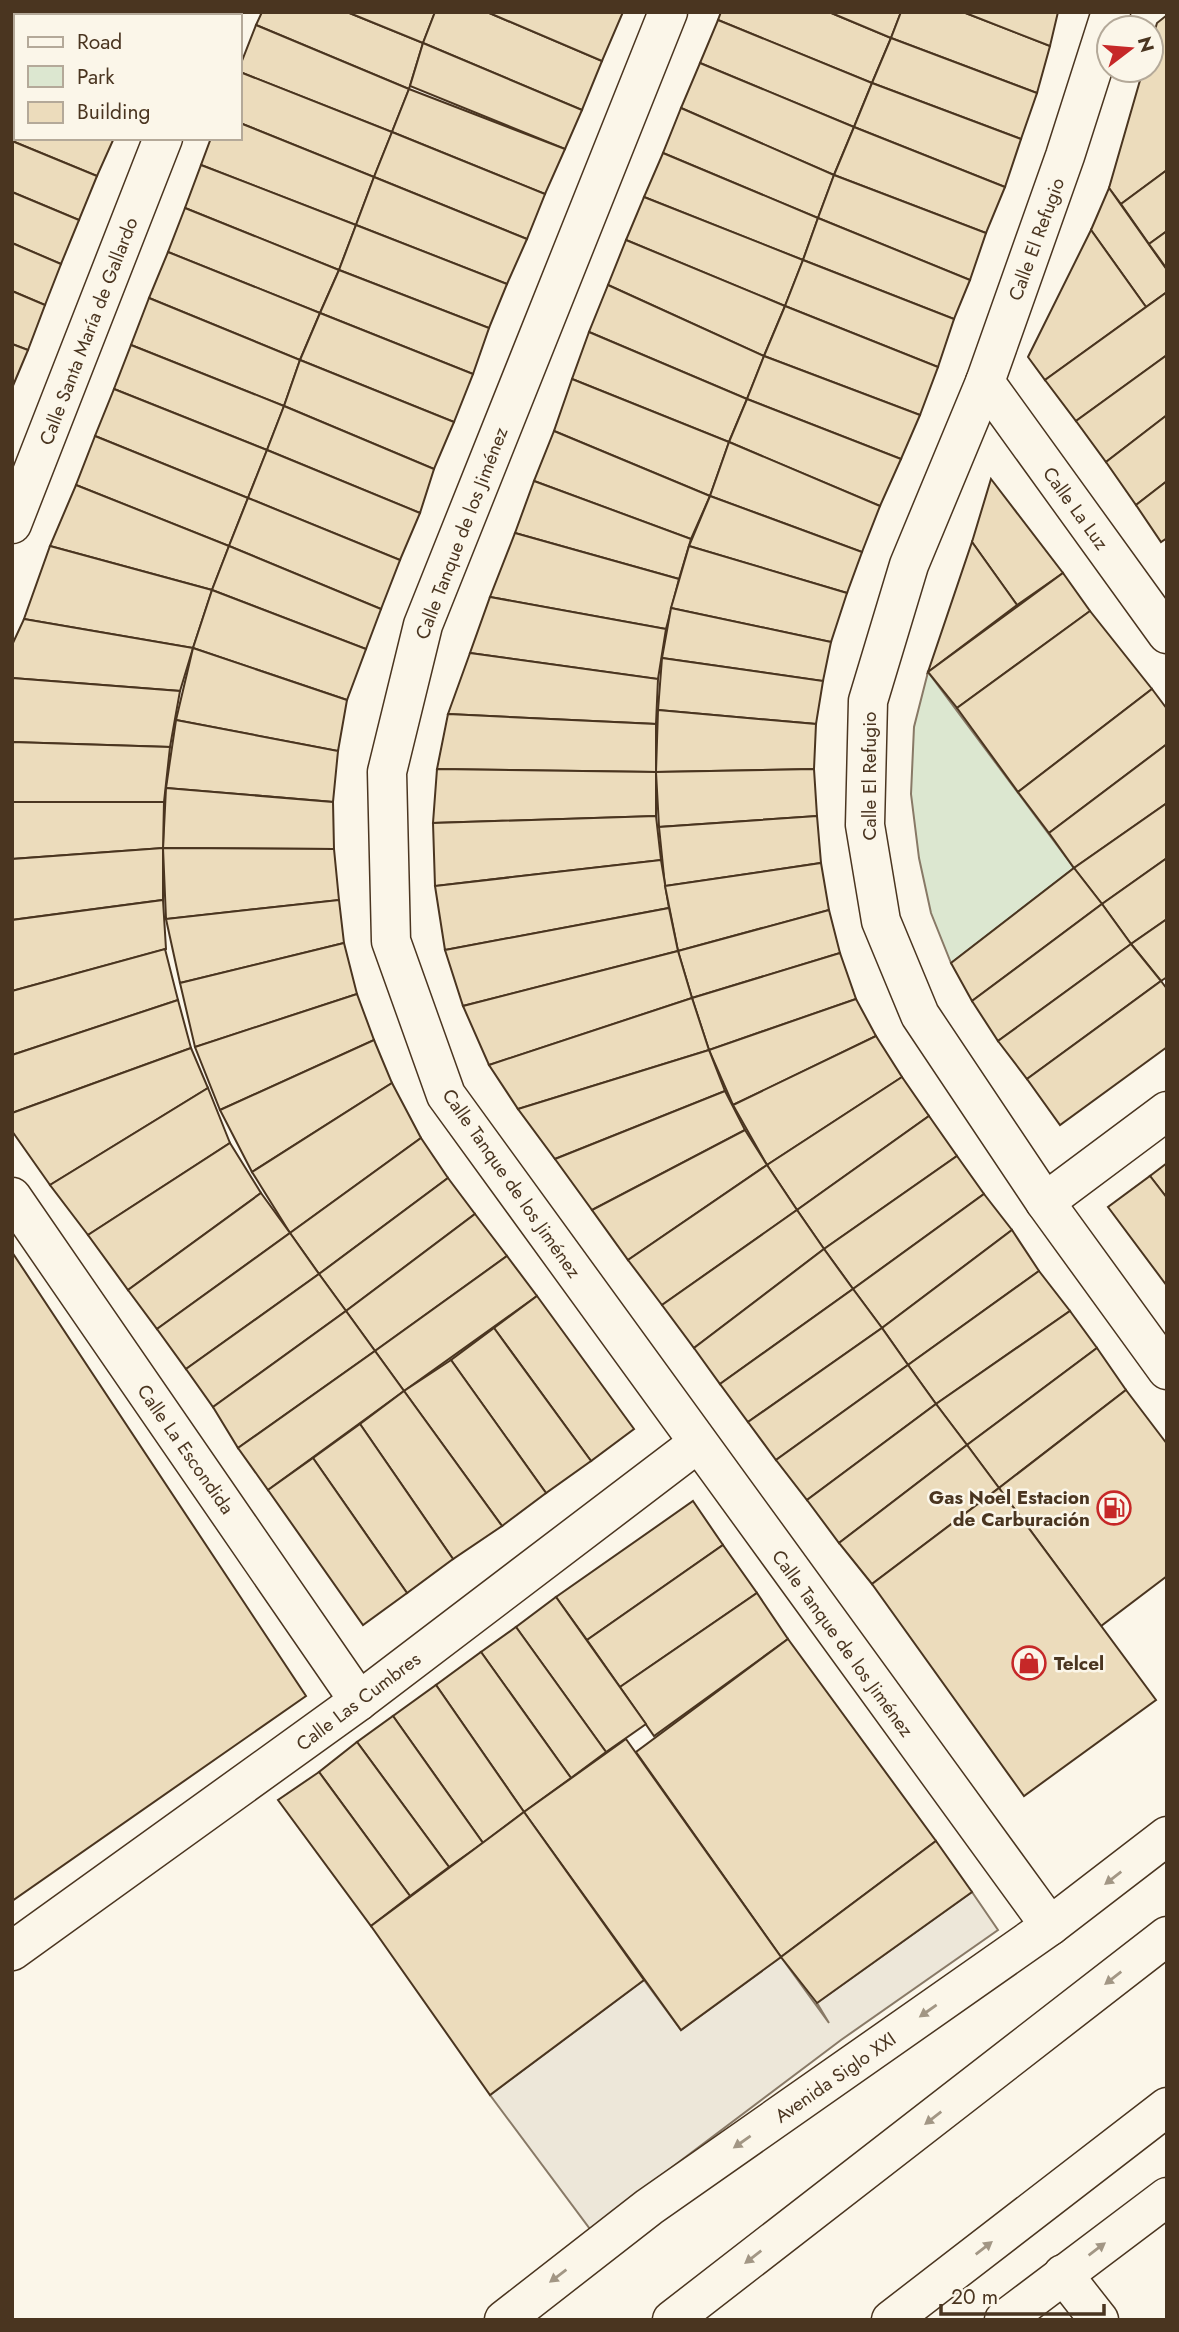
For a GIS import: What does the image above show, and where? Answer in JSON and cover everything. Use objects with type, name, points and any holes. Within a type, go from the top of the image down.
[{"type":"main road","name":"Calle Tanque de los Jiménez","points":[[668,12],[423,625],[387,772],[391,941],[446,1095],[1050,1926]]},
{"type":"main road","name":"Calle El Refugio","points":[[1111,12],[1065,156],[985,382],[909,565],[868,701],[865,825],[881,921],[920,1015],[1045,1202],[1167,1370]]},
{"type":"main road","name":"Calle Santa María de Gallardo","points":[[12,524],[162,140]]},
{"type":"main road","name":"Calle La Luz","points":[[985,382],[1167,634]]},
{"type":"main road","points":[[1045,1202],[1167,1111]]},
{"type":"main road","name":"Calle La Escondida","points":[[12,1197],[359,1701]]},
{"type":"main road","name":"Calle Las Cumbres","points":[[12,1951],[359,1701],[698,1444]]},
{"type":"main road","name":"Avenida Siglo XXI","points":[[504,2320],[649,2207],[1050,1926],[1167,1836]]},
{"type":"main road","points":[[672,2320],[1167,1937]]},
{"type":"main road","points":[[891,2320],[1167,2107]]},
{"type":"main road","points":[[1004,2320],[1167,2197]]},
{"type":"main road","points":[[1063,2274],[1099,2320]]},
{"type":"green space","points":[[928,672],[1074,868],[951,963],[931,913],[919,858],[911,794],[914,727]]},
{"type":"shaded area","points":[[972,1892],[998,1930],[841,2040],[590,2229],[490,2095],[644,1980],[681,2030],[781,1957],[829,2023],[817,2003]]},
{"type":"building","points":[[12,12],[94,14],[14,14],[14,32]]},
{"type":"building","points":[[90,12],[165,12],[164,14]]},
{"type":"building","points":[[262,12],[347,12],[423,43],[409,89],[256,25]]},
{"type":"building","points":[[347,12],[435,12],[423,43]]},
{"type":"building","points":[[435,12],[487,12],[602,61],[582,110],[423,43]]},
{"type":"building","points":[[487,12],[623,12],[602,61]]},
{"type":"building","points":[[721,12],[829,12],[891,38],[872,83],[718,20]]},
{"type":"building","points":[[829,12],[901,12],[891,38]]},
{"type":"building","points":[[901,12],[963,12],[1050,46],[1037,93],[891,38]]},
{"type":"building","points":[[963,12],[1058,12],[1050,46]]},
{"type":"building","points":[[1167,15],[1167,170],[1121,204],[1109,188],[1139,84],[1165,84]]},
{"type":"building","points":[[718,20],[872,83],[854,127],[700,63]]},
{"type":"building","points":[[256,25],[409,89],[392,132],[242,73],[242,61]]},
{"type":"building","points":[[12,31],[14,84],[12,83]]},
{"type":"building","points":[[891,38],[1037,93],[1021,139],[872,83]]},
{"type":"building","points":[[423,43],[582,110],[565,149],[410,86]]},
{"type":"building","points":[[700,63],[854,127],[834,175],[681,108]]},
{"type":"building","points":[[242,73],[392,132],[374,177],[242,124]]},
{"type":"building","points":[[12,83],[14,140],[113,140],[97,176],[12,141]]},
{"type":"building","points":[[872,83],[1021,139],[1005,187],[854,127]]},
{"type":"building","points":[[409,89],[565,149],[545,194],[392,132]]},
{"type":"building","points":[[681,108],[834,175],[818,218],[663,153]]},
{"type":"building","points":[[242,124],[374,177],[356,225],[201,165],[210,140],[242,140]]},
{"type":"building","points":[[854,127],[1005,187],[986,233],[834,175]]},
{"type":"building","points":[[392,132],[545,194],[527,239],[374,177]]},
{"type":"building","points":[[12,141],[97,176],[79,220],[12,192]]},
{"type":"building","points":[[663,153],[818,218],[803,260],[644,197]]},
{"type":"building","points":[[201,165],[356,225],[339,270],[185,208]]},
{"type":"building","points":[[1167,170],[1167,231],[1149,244],[1121,204]]},
{"type":"building","points":[[834,175],[986,233],[970,280],[818,218]]},
{"type":"building","points":[[374,177],[527,239],[507,284],[356,225]]},
{"type":"building","points":[[1109,188],[1167,270],[1167,292],[1146,307],[1091,230]]},
{"type":"building","points":[[12,192],[79,220],[61,264],[12,243]]},
{"type":"building","points":[[644,197],[803,260],[785,306],[626,240]]},
{"type":"building","points":[[185,208],[339,270],[320,313],[168,252]]},
{"type":"building","points":[[818,218],[970,280],[954,319],[803,260]]},
{"type":"building","points":[[356,225],[507,284],[489,328],[339,270]]},
{"type":"building","points":[[1091,230],[1146,307],[1045,380],[1028,357]]},
{"type":"building","points":[[1167,231],[1167,269],[1149,244]]},
{"type":"building","points":[[626,240],[785,306],[764,356],[608,285]]},
{"type":"building","points":[[12,243],[61,264],[45,305],[12,291]]},
{"type":"building","points":[[168,252],[320,313],[300,360],[149,298]]},
{"type":"building","points":[[803,260],[954,319],[938,367],[785,306]]},
{"type":"building","points":[[339,270],[489,328],[473,374],[320,313]]},
{"type":"building","points":[[608,285],[764,356],[747,399],[589,332]]},
{"type":"building","points":[[12,291],[45,305],[28,350],[12,344]]},
{"type":"building","points":[[1167,292],[1167,355],[1076,421],[1045,380]]},
{"type":"building","points":[[149,298],[300,360],[284,406],[131,345]]},
{"type":"building","points":[[785,306],[938,367],[920,415],[764,356]]},
{"type":"building","points":[[320,313],[473,374],[454,422],[300,360]]},
{"type":"building","points":[[589,332],[747,399],[729,442],[572,379]]},
{"type":"building","points":[[12,344],[28,350],[12,388]]},
{"type":"building","points":[[131,345],[284,406],[267,450],[114,389]]},
{"type":"building","points":[[1167,355],[1167,415],[1106,462],[1076,421]]},
{"type":"building","points":[[764,356],[920,415],[901,459],[747,399]]},
{"type":"building","points":[[300,360],[454,422],[434,469],[284,406]]},
{"type":"building","points":[[572,379],[729,442],[710,496],[554,431]]},
{"type":"building","points":[[114,389],[267,450],[248,498],[95,436]]},
{"type":"building","points":[[747,399],[901,459],[880,506],[729,442]]},
{"type":"building","points":[[284,406],[434,469],[420,513],[267,450]]},
{"type":"building","points":[[1167,415],[1167,481],[1136,505],[1106,462]]},
{"type":"building","points":[[554,431],[710,496],[691,539],[534,481]]},
{"type":"building","points":[[95,436],[248,498],[229,546],[76,485]]},
{"type":"building","points":[[729,442],[880,506],[862,552],[710,496]]},
{"type":"building","points":[[267,450],[420,513],[400,560],[248,498]]},
{"type":"building","points":[[991,479],[1063,573],[1017,605],[972,542]]},
{"type":"building","points":[[534,481],[691,539],[679,579],[515,533]]},
{"type":"building","points":[[1167,481],[1167,538],[1161,542],[1136,505]]},
{"type":"building","points":[[76,485],[229,546],[212,590],[50,546]]},
{"type":"building","points":[[710,496],[862,552],[847,593],[689,546]]},
{"type":"building","points":[[248,498],[400,560],[381,609],[229,546]]},
{"type":"building","points":[[515,533],[679,579],[666,629],[490,597]]},
{"type":"building","points":[[972,542],[1017,605],[928,672]]},
{"type":"building","points":[[50,546],[212,590],[193,648],[24,619]]},
{"type":"building","points":[[229,546],[381,609],[366,649],[212,590]]},
{"type":"building","points":[[689,546],[847,593],[831,642],[671,608]]},
{"type":"building","points":[[1063,573],[1090,611],[957,708],[928,672]]},
{"type":"building","points":[[212,590],[366,649],[347,700],[193,648]]},
{"type":"building","points":[[490,597],[666,629],[658,679],[470,653]]},
{"type":"building","points":[[671,608],[831,642],[823,681],[662,658]]},
{"type":"building","points":[[1090,611],[1152,689],[1018,792],[957,708]]},
{"type":"building","points":[[24,619],[193,648],[180,691],[12,678],[12,645]]},
{"type":"building","points":[[193,648],[347,700],[338,751],[176,720]]},
{"type":"building","points":[[470,653],[658,679],[656,724],[448,714]]},
{"type":"building","points":[[662,658],[823,681],[816,724],[658,710]]},
{"type":"building","points":[[12,678],[180,691],[170,747],[12,742]]},
{"type":"building","points":[[1152,689],[1167,709],[1167,744],[1049,833],[1018,792]]},
{"type":"building","points":[[658,710],[816,724],[814,769],[656,772]]},
{"type":"building","points":[[448,714],[656,724],[656,772],[437,769]]},
{"type":"building","points":[[176,720],[338,751],[333,802],[166,788]]},
{"type":"building","points":[[12,742],[170,747],[164,802],[12,802]]},
{"type":"building","points":[[1167,744],[1167,803],[1074,868],[1049,833]]},
{"type":"building","points":[[437,769],[656,772],[656,816],[433,823]]},
{"type":"building","points":[[814,769],[817,816],[659,827],[656,772]]},
{"type":"building","points":[[166,788],[333,802],[334,849],[163,848]]},
{"type":"building","points":[[12,802],[164,802],[163,848],[12,859]]},
{"type":"building","points":[[1167,803],[1167,858],[1102,904],[1074,868]]},
{"type":"building","points":[[656,816],[661,860],[435,886],[433,823]]},
{"type":"building","points":[[817,816],[821,863],[665,886],[659,827]]},
{"type":"building","points":[[163,848],[334,849],[339,900],[166,919]]},
{"type":"building","points":[[163,848],[163,900],[12,920],[12,859]]},
{"type":"building","points":[[1167,858],[1167,919],[1131,944],[1102,904]]},
{"type":"building","points":[[661,860],[669,908],[445,950],[435,886]]},
{"type":"building","points":[[821,863],[829,910],[678,951],[665,886]]},
{"type":"building","points":[[1074,868],[1102,904],[972,1001],[951,963]]},
{"type":"building","points":[[163,900],[166,949],[12,991],[12,920]]},
{"type":"building","points":[[339,900],[344,943],[180,983],[166,919]]},
{"type":"building","points":[[1102,904],[1131,944],[998,1041],[972,1001]]},
{"type":"building","points":[[669,908],[678,951],[463,1006],[445,950]]},
{"type":"building","points":[[829,910],[840,953],[692,998],[678,951]]},
{"type":"building","points":[[1167,919],[1167,977],[1161,981],[1131,944]]},
{"type":"building","points":[[344,943],[357,994],[195,1047],[180,983]]},
{"type":"building","points":[[1131,944],[1161,981],[1027,1079],[998,1041]]},
{"type":"building","points":[[165,949],[178,1000],[12,1055],[12,991]]},
{"type":"building","points":[[678,951],[692,998],[489,1065],[463,1006]]},
{"type":"building","points":[[840,953],[856,999],[709,1050],[692,998]]},
{"type":"building","points":[[1161,981],[1167,989],[1167,1047],[1060,1125],[1027,1079]]},
{"type":"building","points":[[357,994],[374,1040],[220,1110],[195,1047]]},
{"type":"building","points":[[692,998],[709,1050],[518,1109],[489,1065]]},
{"type":"building","points":[[856,999],[876,1036],[733,1105],[709,1050]]},
{"type":"building","points":[[178,1000],[191,1048],[12,1113],[12,1055]]},
{"type":"building","points":[[876,1036],[902,1077],[767,1165],[733,1105]]},
{"type":"building","points":[[374,1040],[392,1083],[252,1172],[220,1110]]},
{"type":"building","points":[[191,1048],[208,1088],[50,1185],[12,1131],[12,1113]]},
{"type":"building","points":[[709,1050],[725,1091],[555,1159],[518,1109]]},
{"type":"building","points":[[902,1077],[929,1116],[797,1210],[767,1165]]},
{"type":"building","points":[[392,1083],[421,1138],[290,1233],[252,1172]]},
{"type":"building","points":[[208,1088],[230,1143],[88,1235],[50,1185]]},
{"type":"building","points":[[725,1091],[745,1130],[592,1210],[555,1159]]},
{"type":"building","points":[[929,1116],[957,1156],[824,1249],[797,1210]]},
{"type":"building","points":[[745,1130],[767,1165],[628,1260],[592,1210]]},
{"type":"building","points":[[421,1138],[448,1178],[319,1274],[290,1233]]},
{"type":"building","points":[[230,1143],[261,1193],[128,1290],[88,1235]]},
{"type":"building","points":[[957,1156],[984,1194],[853,1289],[824,1249]]},
{"type":"building","points":[[1167,1163],[1167,1198],[1150,1176]]},
{"type":"building","points":[[767,1165],[797,1210],[662,1305],[628,1260]]},
{"type":"building","points":[[1150,1176],[1167,1198],[1167,1286],[1108,1207]]},
{"type":"building","points":[[448,1178],[475,1214],[346,1311],[319,1274]]},
{"type":"building","points":[[261,1193],[290,1233],[157,1329],[128,1290]]},
{"type":"building","points":[[984,1194],[1012,1230],[882,1328],[853,1289]]},
{"type":"building","points":[[797,1210],[824,1249],[694,1348],[662,1305]]},
{"type":"building","points":[[475,1214],[507,1256],[375,1351],[346,1311]]},
{"type":"building","points":[[1012,1230],[1039,1271],[908,1365],[882,1328]]},
{"type":"building","points":[[290,1233],[319,1274],[186,1369],[157,1329]]},
{"type":"building","points":[[824,1249],[853,1289],[720,1384],[694,1348]]},
{"type":"building","points":[[12,1252],[306,1696],[12,1901]]},
{"type":"building","points":[[507,1256],[537,1296],[404,1391],[375,1351]]},
{"type":"building","points":[[1039,1271],[1070,1311],[936,1404],[908,1365]]},
{"type":"building","points":[[319,1274],[346,1311],[213,1407],[186,1369]]},
{"type":"building","points":[[853,1289],[882,1328],[748,1422],[720,1384]]},
{"type":"building","points":[[537,1296],[634,1429],[591,1461],[494,1328]]},
{"type":"building","points":[[346,1311],[375,1351],[238,1448],[213,1407]]},
{"type":"building","points":[[1070,1311],[1097,1348],[967,1445],[936,1404]]},
{"type":"building","points":[[494,1328],[591,1461],[546,1493],[451,1360]]},
{"type":"building","points":[[882,1328],[908,1365],[776,1460],[748,1422]]},
{"type":"building","points":[[1097,1348],[1126,1390],[999,1488],[967,1445]]},
{"type":"building","points":[[375,1351],[404,1391],[268,1490],[238,1448]]},
{"type":"building","points":[[451,1360],[546,1493],[502,1526],[404,1391]]},
{"type":"building","points":[[908,1365],[936,1404],[807,1500],[776,1460]]},
{"type":"building","points":[[1126,1390],[1167,1444],[1167,1576],[1101,1626],[999,1488]]},
{"type":"building","points":[[404,1391],[502,1526],[453,1559],[360,1424]]},
{"type":"building","points":[[936,1404],[967,1445],[839,1543],[807,1500]]},
{"type":"building","points":[[360,1424],[453,1559],[407,1593],[313,1458]]},
{"type":"building","points":[[967,1445],[999,1488],[872,1584],[839,1543]]},
{"type":"building","points":[[313,1458],[407,1593],[363,1625],[268,1490]]},
{"type":"building","name":"Telcel","points":[[999,1488],[1156,1700],[1024,1796],[872,1584]]},
{"type":"building","points":[[693,1501],[723,1545],[587,1640],[556,1597]]},
{"type":"building","points":[[723,1545],[757,1593],[620,1687],[587,1640]]},
{"type":"building","points":[[757,1593],[788,1639],[654,1736],[620,1687]]},
{"type":"building","points":[[556,1597],[646,1724],[606,1752],[516,1627]]},
{"type":"building","points":[[516,1627],[606,1752],[571,1778],[481,1652]]},
{"type":"building","points":[[788,1639],[936,1841],[781,1957],[636,1752]]},
{"type":"building","points":[[481,1652],[571,1778],[524,1812],[436,1685]]},
{"type":"building","points":[[436,1685],[524,1812],[483,1843],[393,1716]]},
{"type":"building","points":[[393,1716],[483,1843],[449,1867],[357,1742]]},
{"type":"building","points":[[626,1739],[781,1957],[681,2030],[524,1812]]},
{"type":"building","points":[[357,1742],[449,1867],[410,1896],[319,1772]]},
{"type":"building","points":[[319,1772],[410,1896],[371,1926],[278,1800]]},
{"type":"building","points":[[524,1812],[644,1980],[490,2095],[371,1926]]},
{"type":"building","points":[[936,1841],[972,1892],[817,2003],[781,1957]]},
{"type":"place","name":"Gas Noel Estacion de Carburación","points":[[1114,1508]]},
{"type":"place","name":"Telcel","points":[[1029,1663]]}]
